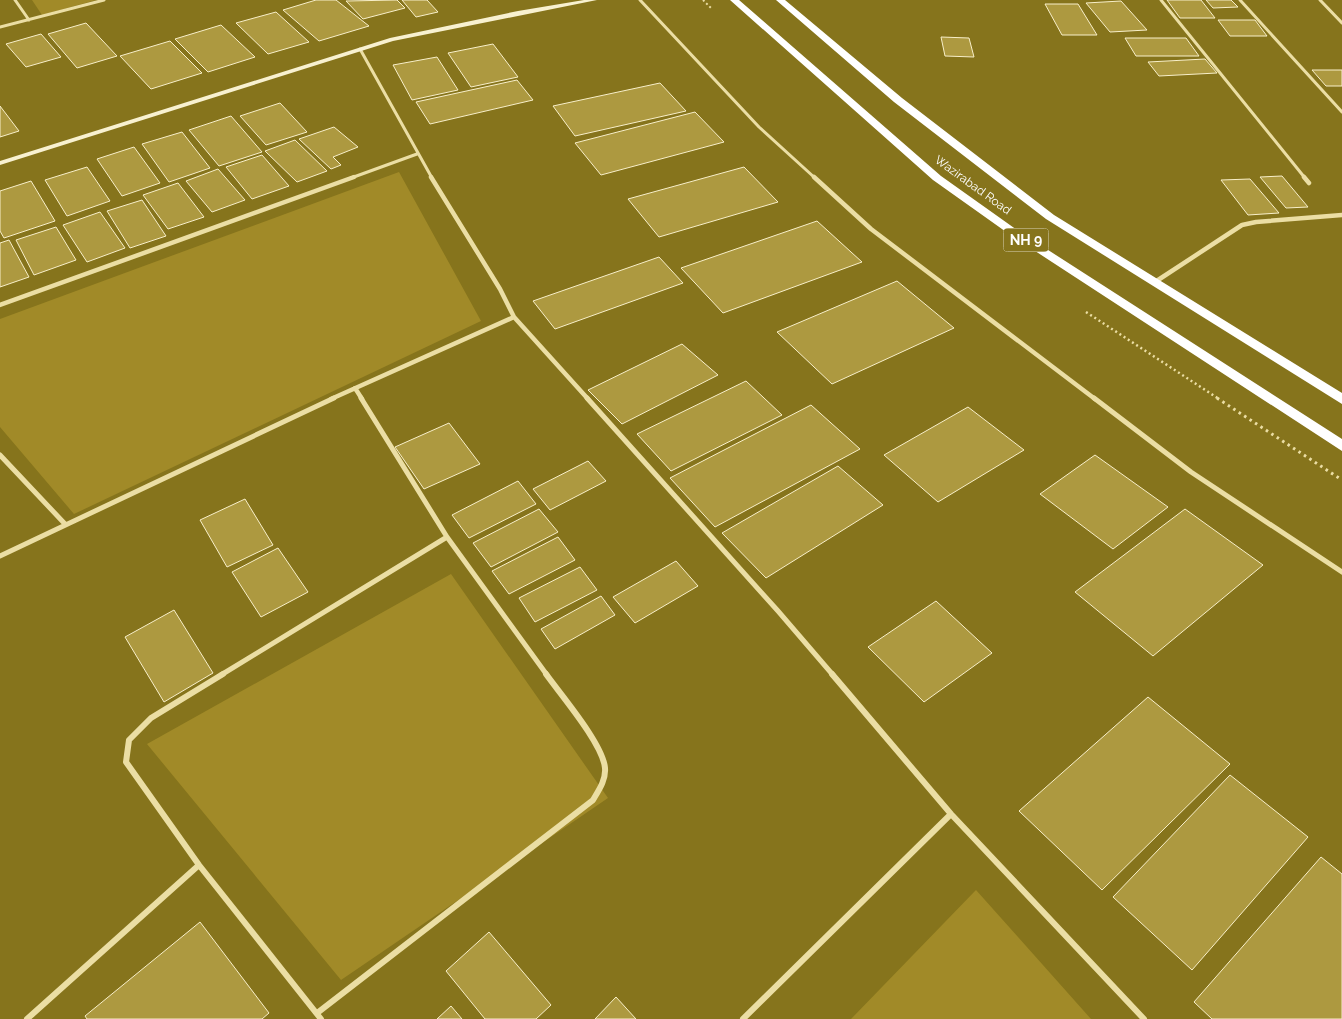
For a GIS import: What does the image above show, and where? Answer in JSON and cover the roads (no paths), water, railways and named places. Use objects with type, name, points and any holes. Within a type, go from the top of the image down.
[{"type":"highway","name":"Wazirabad Road","points":[[734,0],[938,178],[1013,232],[1342,446]]},
{"type":"highway","name":"Wazirabad Road","points":[[780,0],[898,100],[1050,217],[1342,399]]},
{"type":"street","points":[[15,0],[29,20]]},
{"type":"street","points":[[0,27],[104,0]]},
{"type":"street","points":[[0,163],[392,39],[518,13],[594,0]]},
{"type":"street","points":[[640,0],[759,127],[871,229],[1191,472],[1342,572]]},
{"type":"street","points":[[1161,0],[1309,183]]},
{"type":"street","points":[[1240,0],[1304,66],[1342,112]]},
{"type":"street","points":[[1320,0],[1342,23]]},
{"type":"street","points":[[360,49],[417,154],[500,289],[514,317],[778,611],[951,814],[1144,1019]]},
{"type":"street","points":[[0,305],[417,154]]},
{"type":"street","points":[[1156,282],[1242,225],[1256,222],[1342,215]]},
{"type":"street","points":[[0,556],[355,388],[514,317]]},
{"type":"street","points":[[317,1013],[593,800],[604,783],[605,761],[590,735],[447,537],[355,388]]},
{"type":"street","points":[[0,455],[65,524]]},
{"type":"street","points":[[321,1019],[200,865],[126,762],[129,740],[151,718],[447,537]]},
{"type":"street","points":[[743,1019],[951,814]]},
{"type":"street","points":[[27,1019],[200,865]]}]
